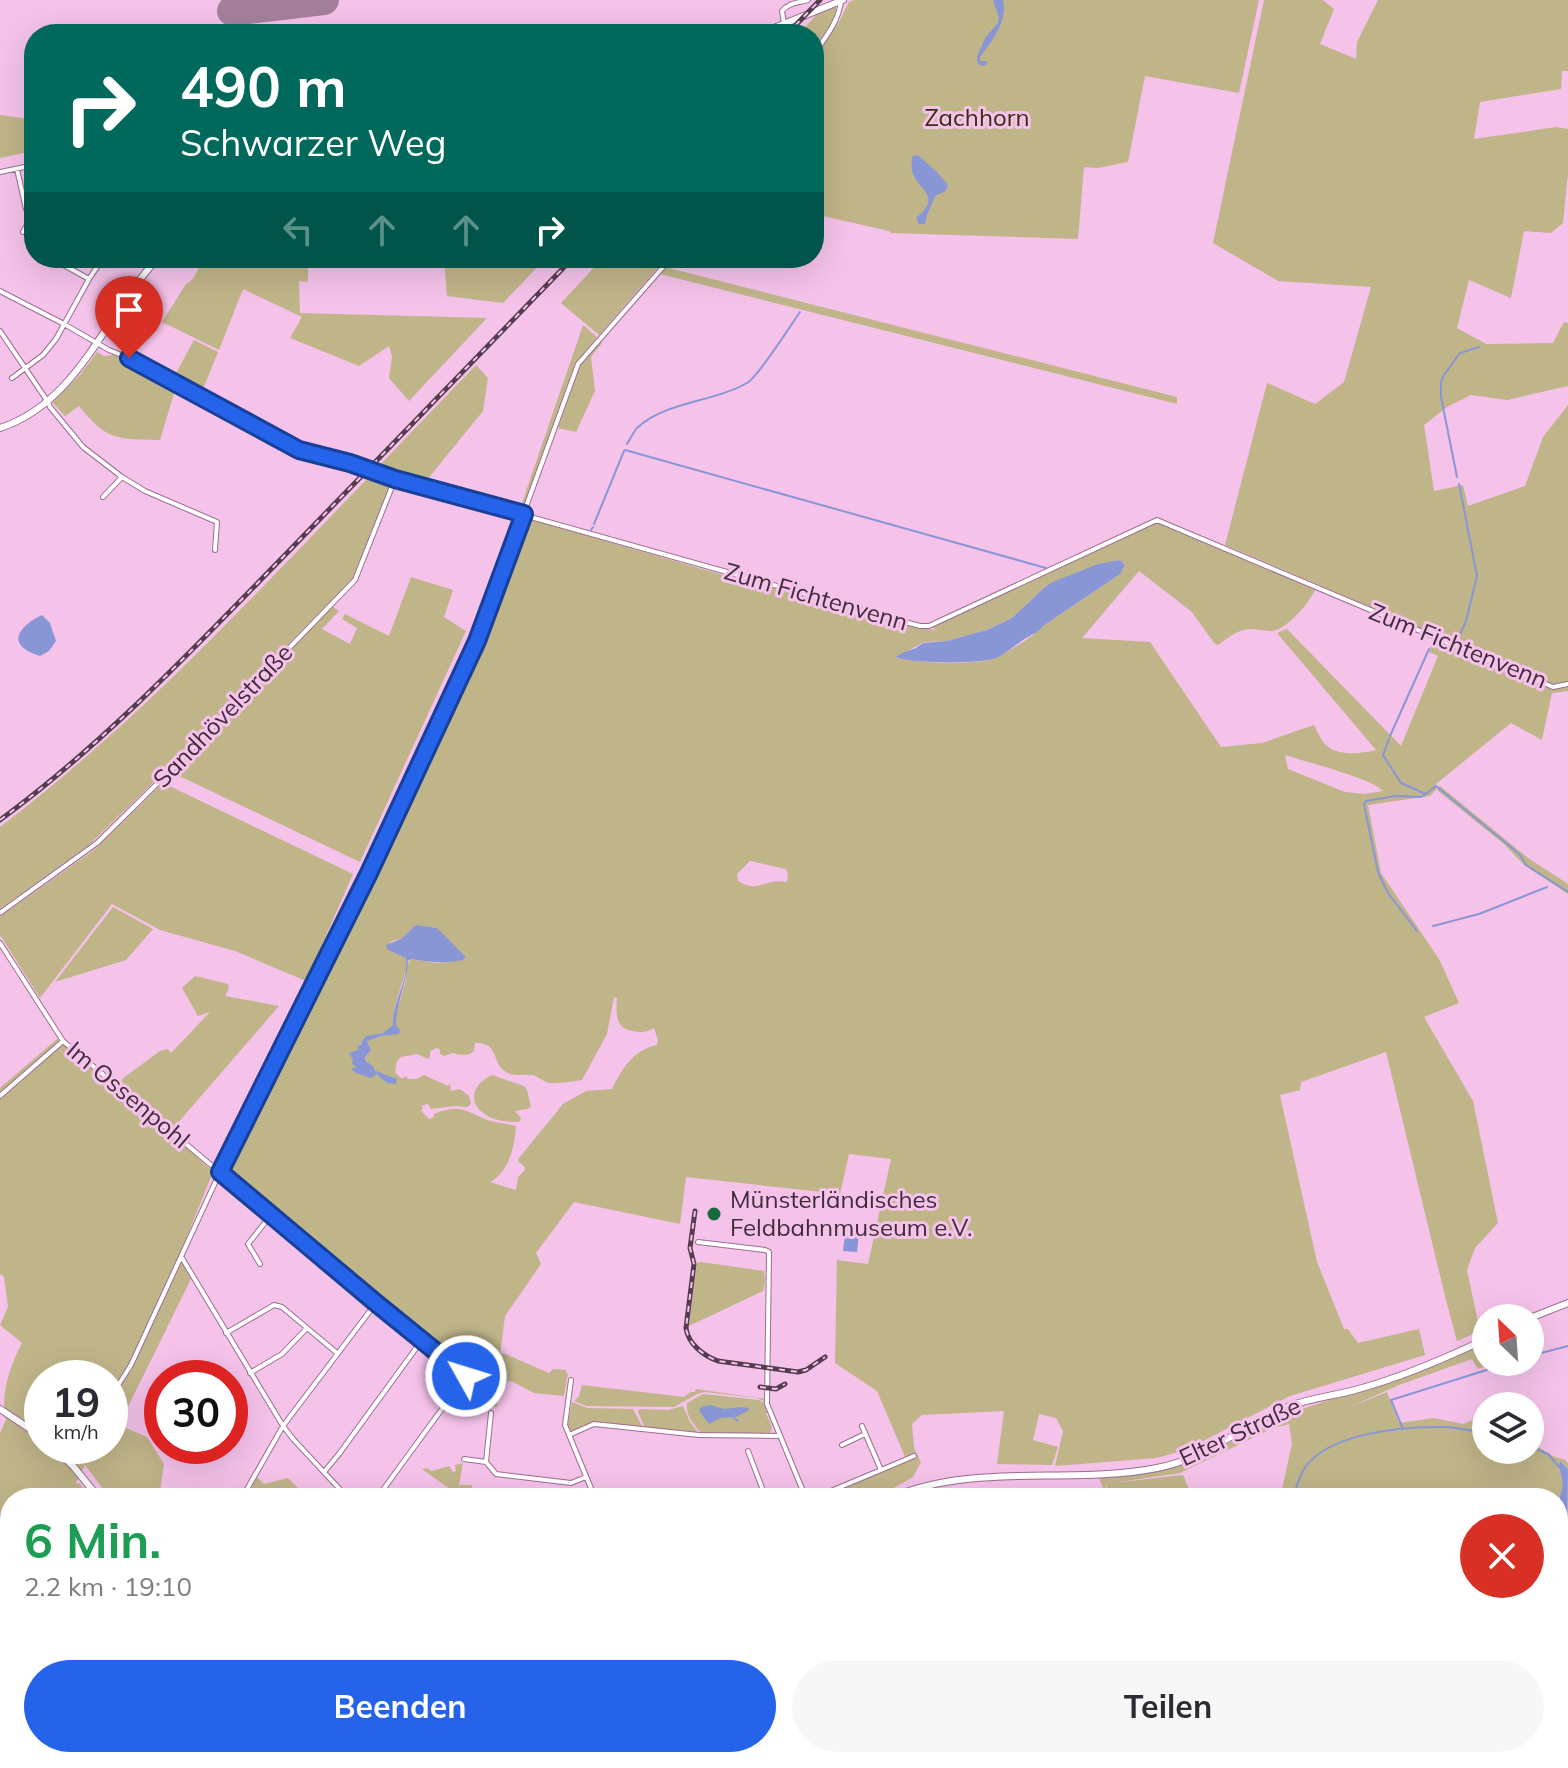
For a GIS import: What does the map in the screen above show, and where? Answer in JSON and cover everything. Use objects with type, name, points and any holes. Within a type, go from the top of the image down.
[{"type":"main road","points":[[784,24],[842,0]]},
{"type":"main road","points":[[0,428],[48,402],[74,374],[149,268]]},
{"type":"main road","points":[[1544,1312],[1568,1303]]},
{"type":"main road","name":"Elter Straße","points":[[916,1488],[951,1481],[1096,1475],[1172,1465],[1287,1407],[1384,1380],[1472,1346]]},
{"type":"main road","points":[[0,1409],[24,1423]]},
{"type":"main road","points":[[70,1464],[91,1488]]},
{"type":"street","points":[[784,24],[782,11],[785,8],[808,0]]},
{"type":"street","points":[[824,39],[840,12],[842,0]]},
{"type":"street","points":[[0,172],[24,167]]},
{"type":"street","points":[[17,169],[24,200]]},
{"type":"street","points":[[70,268],[89,279]]},
{"type":"street","points":[[12,378],[43,355],[56,339],[96,268]]},
{"type":"street","points":[[128,1370],[220,1172],[374,863],[477,641],[578,364],[662,268]]},
{"type":"street","name":"Zum Fichtenvenn","points":[[0,291],[299,450],[923,627],[1157,520],[1553,687],[1568,684]]},
{"type":"street","points":[[0,331],[50,407],[83,447],[145,491],[217,522],[215,550]]},
{"type":"street","points":[[103,497],[122,477]]},
{"type":"street","name":"Sandhövelstraße","points":[[0,913],[97,843],[355,580],[395,479]]},
{"type":"street","name":"Im Ossenpohl","points":[[0,943],[63,1041],[466,1376],[384,1488]]},
{"type":"street","points":[[0,1096],[63,1041]]},
{"type":"street","points":[[260,1264],[248,1244],[271,1215]]},
{"type":"street","points":[[698,1242],[769,1252],[767,1404],[802,1488]]},
{"type":"street","points":[[181,1256],[283,1426],[339,1488]]},
{"type":"street","points":[[248,1488],[283,1426],[376,1303]]},
{"type":"street","points":[[226,1333],[274,1305],[282,1307],[337,1353]]},
{"type":"street","points":[[250,1373],[282,1354],[307,1328]]},
{"type":"street","points":[[324,1472],[422,1340]]},
{"type":"street","points":[[571,1380],[565,1425],[591,1488]]},
{"type":"street","points":[[486,1462],[491,1413]]},
{"type":"street","points":[[569,1435],[594,1424],[705,1436],[780,1436]]},
{"type":"street","points":[[862,1426],[881,1470]]},
{"type":"street","points":[[842,1445],[865,1434]]},
{"type":"street","points":[[748,1451],[762,1488]]},
{"type":"street","points":[[838,1488],[914,1456]]},
{"type":"street","points":[[464,1459],[486,1462],[496,1474],[571,1483],[586,1477]]},
{"type":"green space","name":"Zachhorn","points":[[1259,0],[1239,93],[1145,76],[1128,162],[1098,168],[1084,167],[1078,239],[891,233],[824,216],[824,43],[849,2]]},
{"type":"green space","points":[[1264,0],[1323,0],[1334,9],[1320,44],[1356,59],[1357,42],[1378,0],[1568,0],[1568,71],[1562,71],[1561,89],[1480,102],[1474,139],[1556,127],[1568,129],[1563,223],[1551,233],[1524,231],[1511,298],[1469,280],[1457,328],[1486,344],[1553,343],[1564,322],[1568,323],[1568,386],[1507,400],[1471,395],[1447,407],[1424,425],[1434,491],[1463,485],[1468,506],[1525,486],[1543,437],[1568,405],[1568,691],[1552,693],[1542,740],[1511,723],[1436,784],[1436,790],[1430,796],[1368,805],[1381,873],[1439,959],[1459,1003],[1424,1017],[1473,1101],[1498,1223],[1475,1248],[1467,1270],[1474,1304],[1472,1334],[1457,1341],[1386,1052],[1301,1082],[1300,1090],[1280,1095],[1317,1262],[1344,1329],[1348,1329],[1358,1343],[1419,1329],[1425,1355],[1290,1396],[1186,1450],[1156,1458],[1055,1466],[1063,1431],[1056,1418],[1039,1414],[1033,1440],[1058,1447],[1052,1465],[997,1464],[1004,1411],[922,1415],[912,1424],[914,1448],[921,1462],[913,1477],[894,1488],[842,1488],[906,1459],[877,1391],[835,1363],[837,1260],[868,1264],[891,1159],[849,1154],[840,1194],[686,1177],[680,1224],[574,1202],[536,1253],[541,1264],[505,1316],[500,1355],[503,1353],[549,1373],[553,1369],[566,1370],[564,1396],[534,1393],[513,1382],[468,1373],[224,1172],[372,876],[471,664],[527,518],[709,571],[918,628],[937,630],[931,627],[1158,522],[1315,590],[1297,614],[1279,629],[1243,630],[1218,645],[1192,612],[1139,571],[1082,638],[1150,642],[1221,747],[1262,743],[1314,725],[1324,743],[1335,751],[1356,753],[1376,750],[1277,633],[1287,629],[1401,746],[1438,656],[1429,652],[1434,634],[1225,545],[1267,383],[1315,404],[1344,382],[1371,287],[1278,281],[1213,243]],"holes":[[[1120,560],[1125,565],[1120,574],[995,658],[942,663],[896,657],[924,642],[947,641],[987,630],[1012,618],[1046,586],[1082,570]],[[1285,755],[1352,776],[1383,791],[1365,794],[1345,792],[1288,769]],[[750,861],[786,869],[787,882],[745,885],[738,881],[737,874]],[[416,925],[436,928],[466,957],[463,960],[437,963],[411,959],[407,965],[406,958],[388,950],[391,941],[401,939]],[[405,973],[396,1025],[387,1035],[367,1041],[371,1050],[365,1057],[368,1063],[374,1070],[396,1079],[396,1083],[390,1083],[377,1074],[369,1076],[356,1072],[350,1052],[356,1052],[358,1046],[372,1036],[391,1028]],[[614,997],[617,998],[620,1024],[636,1032],[654,1028],[657,1045],[635,1056],[612,1089],[586,1091],[563,1104],[519,1158],[525,1170],[518,1177],[516,1190],[490,1182],[506,1165],[516,1126],[458,1109],[434,1114],[429,1119],[421,1111],[421,1106],[428,1104],[431,1109],[468,1107],[471,1103],[469,1096],[460,1089],[451,1091],[450,1083],[448,1086],[424,1075],[416,1079],[406,1076],[402,1079],[395,1072],[401,1057],[417,1054],[428,1059],[430,1051],[437,1048],[444,1056],[453,1053],[466,1055],[474,1051],[475,1043],[492,1049],[498,1064],[509,1074],[532,1075],[550,1083],[582,1080],[607,1034]]]},
{"type":"green space","points":[[836,7],[836,16],[824,35],[824,24],[808,24],[816,15]]},
{"type":"green space","points":[[0,115],[24,118],[24,153],[0,158]]},
{"type":"green space","points":[[199,268],[308,268],[308,282],[299,281],[300,313],[487,318],[409,401],[389,378],[392,357],[389,346],[359,366],[290,338],[302,317],[243,289],[219,350],[162,322],[186,284]]},
{"type":"green space","points":[[445,268],[536,268],[503,303],[447,296]]},
{"type":"green space","points":[[594,268],[657,268],[599,335],[561,303]]},
{"type":"green space","points":[[664,268],[669,268],[1177,397],[1177,404],[660,274]]},
{"type":"green space","points":[[583,325],[597,337],[575,364],[525,507],[521,506]]},
{"type":"green space","points":[[194,340],[218,352],[203,389],[175,375]]},
{"type":"green space","points":[[600,340],[602,343],[591,357],[595,391],[576,432],[558,428],[579,366]]},
{"type":"green space","points":[[97,352],[104,356],[114,355],[176,387],[160,440],[114,436],[97,426],[79,406],[65,416],[52,402],[80,375]]},
{"type":"green space","points":[[476,365],[488,378],[483,411],[426,481],[376,469]]},
{"type":"green space","points":[[370,476],[391,483],[355,576],[89,845],[0,909],[0,827],[145,703]]},
{"type":"green space","points":[[411,577],[453,590],[444,617],[466,631],[360,862],[173,773],[332,606],[339,611],[322,629],[350,644],[357,628],[342,619],[345,614],[389,636]]},
{"type":"green space","points":[[163,783],[353,874],[306,981],[235,951],[160,930],[112,904],[40,998],[0,935],[0,917],[94,850]]},
{"type":"green space","points":[[1440,786],[1528,858],[1568,884],[1568,894],[1524,865],[1505,845],[1437,790]]},
{"type":"green space","points":[[113,907],[153,929],[126,960],[55,982]]},
{"type":"green space","points":[[195,976],[228,984],[225,996],[279,1006],[170,1132],[213,1172],[179,1256],[192,1277],[151,1360],[144,1360],[144,1374],[128,1407],[128,1360],[24,1360],[24,1464],[128,1464],[128,1429],[144,1436],[144,1464],[164,1464],[160,1488],[102,1488],[85,1465],[76,1483],[83,1488],[0,1488],[0,1433],[6,1420],[4,1400],[7,1380],[22,1343],[0,1325],[8,1307],[4,1277],[0,1274],[0,1088],[57,1039],[118,1082],[160,1051],[167,1049],[171,1053],[210,1012],[198,1016],[182,988]]},
{"type":"green space","points":[[492,1075],[524,1086],[527,1090],[531,1107],[515,1111],[521,1118],[519,1122],[494,1119],[476,1105],[476,1088]]},
{"type":"green space","points":[[697,1263],[764,1271],[763,1291],[689,1326]]},
{"type":"green space","points":[[1472,1347],[1472,1359],[1399,1385],[1345,1409],[1387,1392],[1399,1423],[1434,1418],[1463,1424],[1472,1420],[1472,1464],[1544,1464],[1544,1451],[1564,1459],[1568,1469],[1563,1463],[1559,1467],[1562,1488],[1282,1488],[1292,1444],[1289,1424],[1271,1429],[1180,1473],[1112,1483],[1183,1475],[1189,1488],[1107,1488],[1105,1483],[1107,1488],[1103,1488],[1099,1478],[1145,1473],[1188,1463],[1284,1415]]},
{"type":"green space","points":[[473,1376],[501,1382],[497,1407],[485,1406],[486,1392],[472,1391]]},
{"type":"green space","points":[[582,1385],[684,1397],[696,1389],[766,1399],[705,1392],[674,1407],[586,1406],[574,1401]]},
{"type":"green space","points":[[703,1394],[765,1403],[771,1432],[701,1433],[687,1412],[687,1403]]},
{"type":"green space","points":[[572,1402],[587,1408],[633,1409],[642,1426],[593,1422],[571,1431],[568,1425]]},
{"type":"green space","points":[[683,1406],[696,1433],[645,1428],[638,1412],[639,1409],[668,1410]]},
{"type":"green space","points":[[463,1463],[459,1485],[472,1485],[472,1488],[448,1488],[422,1469],[432,1471],[449,1466],[453,1472],[456,1471],[455,1465]]},
{"type":"green space","points":[[255,1475],[264,1484],[288,1478],[298,1488],[252,1488]]},
{"type":"water","points":[[993,0],[1003,0],[1003,16],[998,31],[980,57],[980,61],[987,61],[983,66],[978,64],[977,57],[999,18]]},
{"type":"water","points":[[915,155],[948,185],[945,191],[936,195],[925,224],[919,224],[916,218],[928,204],[928,198],[912,171],[912,157]]},
{"type":"water","points":[[1120,560],[1125,565],[1120,574],[996,658],[945,662],[896,657],[923,643],[947,641],[987,630],[1012,618],[1055,581],[1098,564]]},
{"type":"water","points":[[42,615],[50,623],[56,641],[49,651],[40,656],[23,647],[18,637],[26,625]]},
{"type":"water","points":[[416,925],[437,928],[466,957],[450,962],[408,961],[396,1017],[399,1034],[367,1041],[371,1050],[365,1057],[374,1070],[397,1079],[393,1084],[385,1082],[377,1074],[371,1078],[356,1073],[351,1069],[356,1067],[349,1053],[358,1050],[366,1036],[383,1033],[393,1025],[406,958],[388,950],[386,945],[401,939]]},
{"type":"water","points":[[846,1223],[860,1224],[857,1252],[843,1251]]},
{"type":"water","points":[[711,1405],[724,1409],[749,1408],[736,1417],[721,1418],[709,1424],[699,1411],[701,1407]]},
{"type":"water","points":[[1560,1461],[1568,1469],[1568,1488],[1562,1488]]},
{"type":"waterway","points":[[627,444],[637,428],[648,419],[747,383],[800,312]]},
{"type":"waterway","points":[[1457,477],[1441,397],[1441,382],[1460,353],[1479,347]]},
{"type":"waterway","points":[[625,450],[1046,568]]},
{"type":"waterway","points":[[594,524],[624,451]]},
{"type":"waterway","points":[[1456,643],[1466,621],[1477,576],[1459,484]]},
{"type":"waterway","points":[[1431,646],[1432,643],[1450,651],[1453,648]]},
{"type":"waterway","points":[[1390,736],[1429,649]]},
{"type":"waterway","points":[[1389,739],[1383,755],[1401,783],[1417,790]]},
{"type":"waterway","points":[[1419,791],[1426,794],[1436,786],[1520,855],[1526,865],[1568,892]]},
{"type":"waterway","points":[[1417,931],[1388,893],[1378,872],[1364,804],[1366,801],[1396,796],[1421,797],[1426,794]]},
{"type":"waterway","points":[[1433,926],[1479,914],[1547,887]]},
{"type":"waterway","points":[[1544,1352],[1568,1346]]},
{"type":"waterway","points":[[1403,1429],[1391,1400],[1472,1375]]},
{"type":"waterway","points":[[734,1418],[738,1421]]},
{"type":"waterway","points":[[1296,1488],[1302,1472],[1315,1457],[1348,1440],[1388,1430],[1427,1427],[1472,1431]]},
{"type":"waterway","points":[[1544,1452],[1559,1467]]},
{"type":"runway","points":[[232,11],[324,0]]},
{"type":"railway","points":[[797,24],[820,0]]},
{"type":"railway","points":[[0,820],[76,759],[183,659],[563,268]]},
{"type":"railway","points":[[695,1211],[690,1248],[694,1264],[686,1328],[693,1344],[718,1361],[798,1372],[825,1357]]},
{"type":"railway","points":[[760,1387],[776,1389],[785,1384]]},
{"type":"place","name":"Münsterländisches Feldbahnmuseum e.V.","points":[[714,1214]]},
{"type":"route","points":[[129,358],[299,450],[524,514],[477,641],[369,873],[220,1172],[466,1376]]}]
